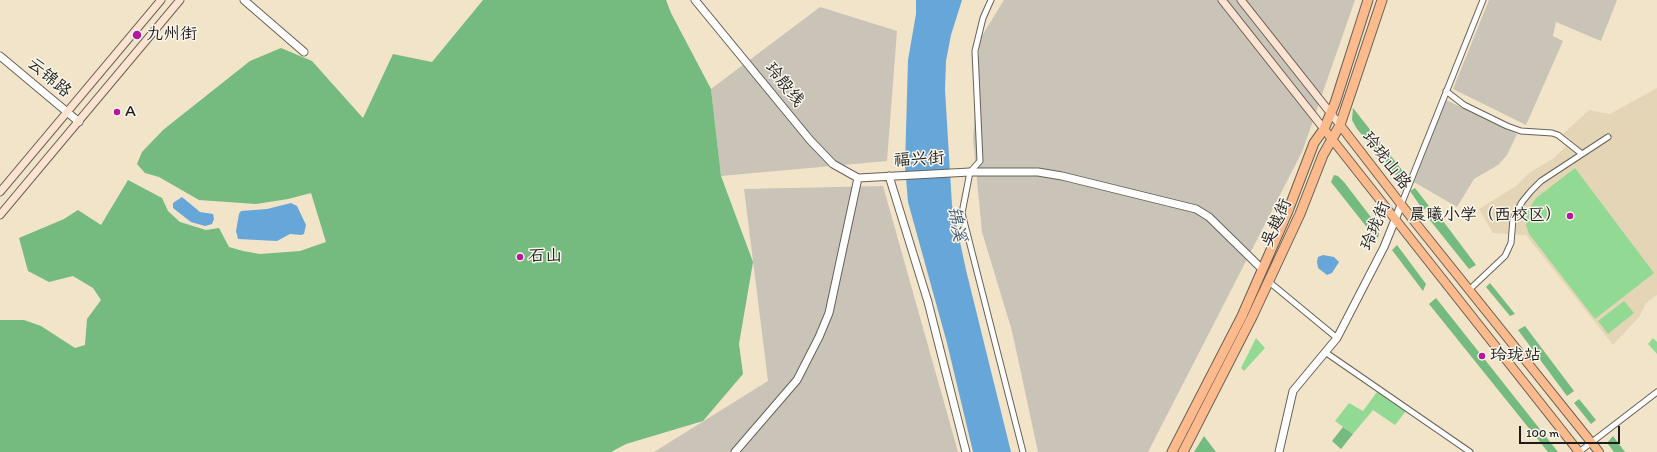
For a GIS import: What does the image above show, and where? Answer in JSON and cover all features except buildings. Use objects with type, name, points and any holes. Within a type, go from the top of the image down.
[{"type":"highway","name":"吴越街","points":[[1172,452],[1242,316],[1314,144],[1324,129],[1368,0]]},
{"type":"highway","name":"吴越街","points":[[1183,452],[1268,281],[1300,214],[1323,155],[1340,125],[1382,0]]},
{"type":"main road","points":[[0,192],[161,0]]},
{"type":"main road","points":[[0,215],[180,0]]},
{"type":"main road","name":"玲珑山路","points":[[1222,0],[1395,221],[1579,452]]},
{"type":"main road","name":"玲珑山路","points":[[1241,0],[1401,205],[1599,452]]},
{"type":"street","points":[[244,0],[304,52]]},
{"type":"street","name":"玲殷线","points":[[695,0],[810,140],[833,164],[858,178]]},
{"type":"street","points":[[991,0],[983,18],[975,51],[980,161],[970,172],[962,213],[1023,452]]},
{"type":"street","name":"玲珑街","points":[[1279,452],[1294,391],[1338,338],[1384,247],[1483,0]]},
{"type":"street","name":"云锦路","points":[[0,56],[79,122]]},
{"type":"street","points":[[1446,91],[1464,105],[1507,126],[1521,131],[1558,135],[1582,154]]},
{"type":"street","points":[[1469,290],[1505,256],[1511,243],[1513,219],[1522,202],[1531,191],[1541,181],[1608,137]]},
{"type":"street","name":"福兴街","points":[[858,178],[958,172],[1038,172],[1062,176],[1196,209],[1209,217],[1262,269]]},
{"type":"street","points":[[889,176],[928,302],[966,452]]},
{"type":"street","points":[[734,452],[797,380],[819,337],[829,313],[858,178]]},
{"type":"street","points":[[1268,281],[1338,338]]},
{"type":"street","points":[[1325,352],[1470,452]]},
{"type":"street","points":[[1579,452],[1657,392]]},
{"type":"shaded area","points":[[1004,0],[1355,0],[1302,152],[1148,452],[1038,452],[1012,331],[982,232],[973,139],[980,39]]},
{"type":"shaded area","points":[[1489,0],[1617,0],[1601,41],[1556,22],[1553,36],[1563,41],[1526,125],[1453,89]]},
{"type":"shaded area","points":[[820,7],[897,31],[887,161],[721,176],[711,89]]},
{"type":"shaded area","name":"晨曦小学（西校区）","points":[[1657,88],[1657,295],[1646,303],[1639,317],[1613,345],[1526,235],[1493,233],[1479,209],[1516,186],[1529,173],[1554,158],[1572,140],[1563,134],[1589,110],[1610,114]]},
{"type":"shaded area","points":[[1446,100],[1517,134],[1507,155],[1498,165],[1474,179],[1457,207],[1414,182]]},
{"type":"shaded area","points":[[883,186],[958,452],[654,452],[768,381],[744,189]]},
{"type":"green space","points":[[483,0],[666,0],[671,13],[711,89],[721,176],[753,262],[739,344],[743,374],[703,421],[626,444],[611,452],[0,452],[0,320],[24,320],[41,326],[75,348],[85,345],[87,319],[101,300],[93,288],[73,276],[49,282],[28,271],[19,238],[64,219],[78,210],[101,225],[128,180],[162,198],[168,211],[180,222],[206,230],[219,228],[229,247],[260,254],[300,251],[326,242],[311,193],[288,199],[256,204],[199,200],[159,177],[145,173],[137,164],[142,152],[163,130],[250,61],[281,48],[312,61],[363,118],[393,54],[432,62]]},
{"type":"green space","points":[[1353,108],[1406,175],[1399,179],[1357,129],[1352,120]]},
{"type":"green space","points":[[1575,168],[1654,273],[1595,319],[1529,234],[1526,225],[1527,212],[1536,198]]},
{"type":"green space","points":[[1334,175],[1338,176],[1344,182],[1380,229],[1378,238],[1365,225],[1331,182]]},
{"type":"green space","points":[[1415,188],[1429,206],[1423,210],[1410,191]]},
{"type":"green space","points":[[1435,215],[1440,217],[1476,265],[1469,269],[1429,219]]},
{"type":"green space","points":[[1397,245],[1426,284],[1423,291],[1392,250]]},
{"type":"green space","points":[[1490,283],[1515,314],[1510,316],[1486,287]]},
{"type":"green space","points":[[1436,298],[1558,452],[1548,452],[1429,304]]},
{"type":"green space","points":[[1624,301],[1634,313],[1608,334],[1598,321]]},
{"type":"green space","points":[[1525,326],[1574,391],[1567,396],[1518,330]]},
{"type":"green space","points":[[1256,338],[1265,348],[1244,371],[1241,368]]},
{"type":"green space","points":[[1653,338],[1657,342],[1657,354],[1648,344]]},
{"type":"green space","points":[[1377,392],[1406,411],[1395,425],[1373,410],[1353,434],[1335,421],[1349,403],[1363,411]]},
{"type":"green space","points":[[1579,399],[1596,420],[1591,424],[1574,403]]},
{"type":"green space","points":[[1343,427],[1353,434],[1341,449],[1332,441]]},
{"type":"green space","points":[[1204,436],[1216,452],[1194,452]]},
{"type":"green space","points":[[1613,436],[1625,452],[1614,452],[1607,443]]},
{"type":"water","name":"锦溪","points":[[916,0],[962,0],[951,35],[946,61],[945,90],[952,205],[966,270],[1011,452],[973,452],[947,343],[908,202],[905,166],[908,60],[916,14]]},
{"type":"water","points":[[182,197],[200,212],[213,214],[214,219],[212,224],[205,226],[191,222],[173,208],[173,203]]},
{"type":"water","points":[[291,203],[297,206],[306,225],[304,234],[290,234],[277,241],[238,239],[236,231],[239,214],[241,211],[267,209]]},
{"type":"water","points":[[1323,255],[1334,257],[1339,262],[1332,273],[1327,275],[1318,268],[1318,257]]},
{"type":"place","name":"九州街","points":[[137,35]]},
{"type":"place","name":"A","points":[[117,112]]},
{"type":"place","name":"晨曦小学（西校区）","points":[[1570,216]]},
{"type":"place","name":"石山","points":[[520,257]]},
{"type":"place","name":"玲珑站","points":[[1482,356]]}]
